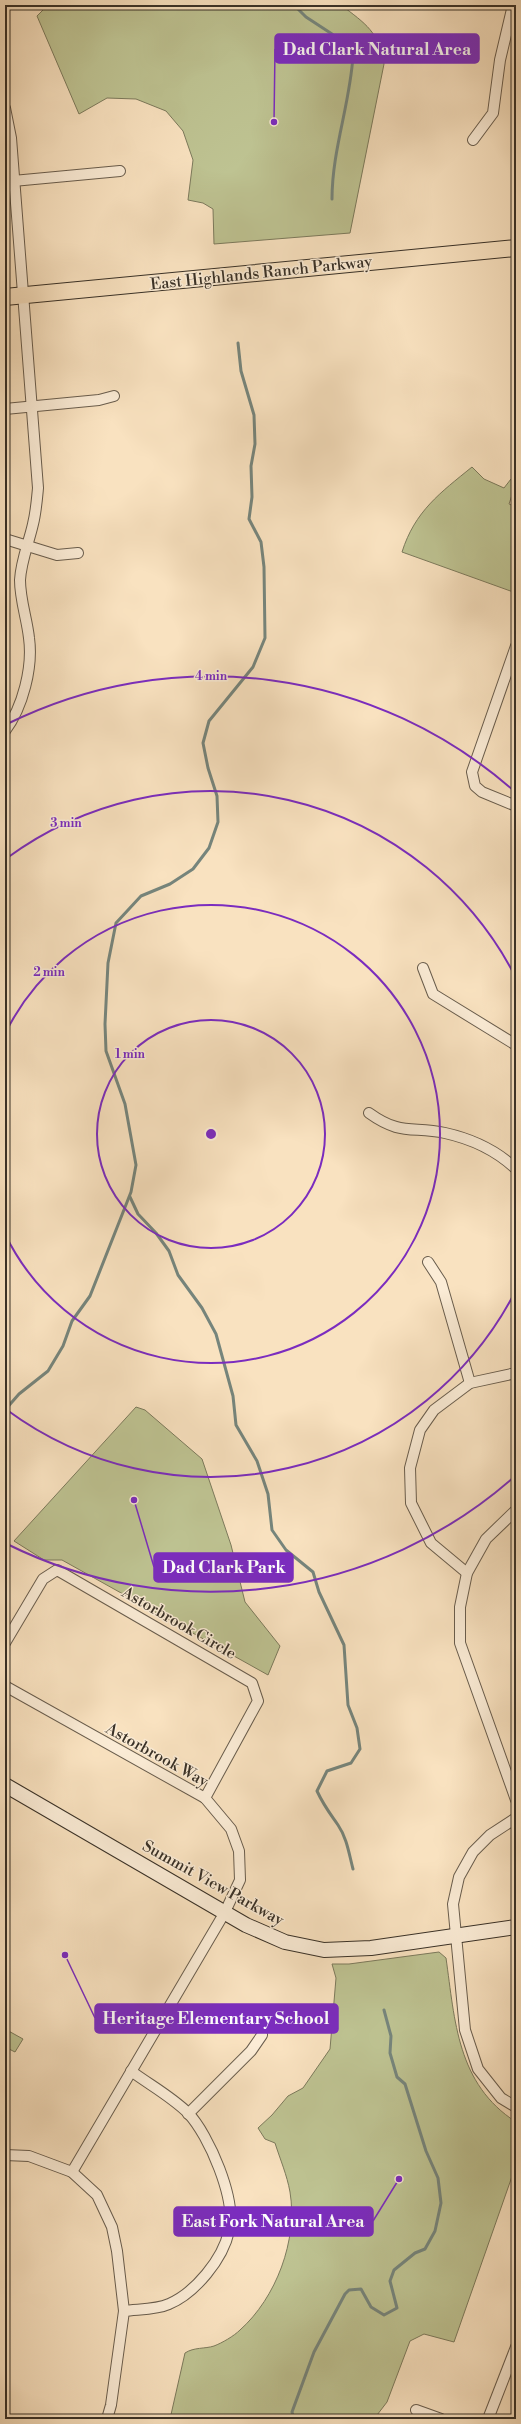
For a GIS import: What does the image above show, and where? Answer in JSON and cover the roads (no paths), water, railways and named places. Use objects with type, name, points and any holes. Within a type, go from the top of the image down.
[{"type":"main road","name":"East Highlands Ranch Parkway","points":[[5,297],[516,248]]},
{"type":"street","points":[[473,140],[493,113],[500,60],[513,5]]},
{"type":"street","points":[[5,108],[11,138],[22,296],[33,406],[38,488],[34,522],[20,581],[29,638],[29,661],[24,688],[13,717],[5,731]]},
{"type":"street","points":[[13,181],[120,171]]},
{"type":"street","points":[[5,409],[99,400],[114,396]]},
{"type":"street","points":[[5,539],[57,555],[78,553]]},
{"type":"street","points":[[516,646],[472,772],[475,786],[482,792],[516,806]]},
{"type":"street","points":[[423,968],[433,994],[516,1045]]},
{"type":"street","points":[[369,1113],[398,1129],[444,1133],[478,1144],[505,1158],[516,1170]]},
{"type":"street","points":[[428,1262],[441,1282],[470,1383]]},
{"type":"street","points":[[467,1573],[430,1543],[411,1503],[410,1468],[420,1430],[434,1410],[470,1383],[516,1373]]},
{"type":"street","points":[[516,1510],[486,1539],[467,1573],[460,1608],[460,1643],[516,1800]]},
{"type":"street","name":"Astorbrook Circle","points":[[5,1643],[43,1578],[57,1570],[252,1683],[258,1701],[205,1798]]},
{"type":"street","name":"Astorbrook Way","points":[[5,1686],[205,1798],[231,1829],[239,1851],[240,1880],[225,1912],[72,2172]]},
{"type":"street","name":"Summit View Parkway","points":[[5,1785],[225,1912],[272,1937],[304,1947],[324,1950],[371,1948],[516,1927]]},
{"type":"street","points":[[516,1818],[490,1835],[473,1852],[459,1878],[452,1904],[454,1936],[465,2030],[478,2069],[501,2098],[516,2107]]},
{"type":"street","points":[[188,2114],[251,2051],[262,2035]]},
{"type":"street","points":[[124,2311],[168,2304],[189,2292],[213,2266],[230,2230],[228,2190],[209,2146],[188,2114],[131,2072]]},
{"type":"street","points":[[5,2156],[28,2156],[72,2172],[97,2195],[112,2227],[118,2251],[124,2311],[111,2405],[107,2419]]},
{"type":"street","points":[[488,2419],[516,2347]]},
{"type":"street","points":[[416,2410],[441,2419]]},
{"type":"waterway","points":[[294,5],[306,17],[332,34],[353,56],[335,163],[332,199]]},
{"type":"waterway","points":[[5,1410],[19,1394],[48,1371],[63,1346],[72,1321],[90,1296],[131,1192],[136,1165],[125,1104],[106,1051],[105,1024],[108,963],[116,923],[141,896],[170,884],[193,869],[209,848],[218,822],[217,796],[208,768],[203,743],[209,721],[253,667],[265,638],[264,567],[261,542],[249,519],[252,497],[251,466],[255,444],[254,415],[241,371],[238,343]]},
{"type":"waterway","points":[[130,1197],[138,1214],[156,1233],[169,1251],[178,1275],[202,1308],[216,1334],[233,1396],[236,1425],[257,1461],[268,1494],[272,1530],[286,1550],[313,1572],[319,1592],[344,1645],[348,1705],[357,1728],[360,1749],[351,1763],[327,1771],[317,1791],[324,1805],[344,1835],[353,1869]]},
{"type":"waterway","points":[[294,2419],[292,2412],[314,2352],[345,2294],[349,2290],[361,2289],[371,2307],[384,2315],[397,2308],[390,2281],[394,2270],[415,2253],[425,2249],[435,2231],[441,2203],[438,2178],[426,2151],[405,2084],[397,2077],[390,2053],[391,2036],[384,2010]]},
{"type":"place","name":"Dad Clark Natural Area","points":[[274,122]]},
{"type":"place","name":"Dad Clark Park","points":[[134,1500]]},
{"type":"place","name":"Heritage Elementary School","points":[[65,1955]]},
{"type":"place","name":"East Fork Natural Area","points":[[399,2179]]}]
